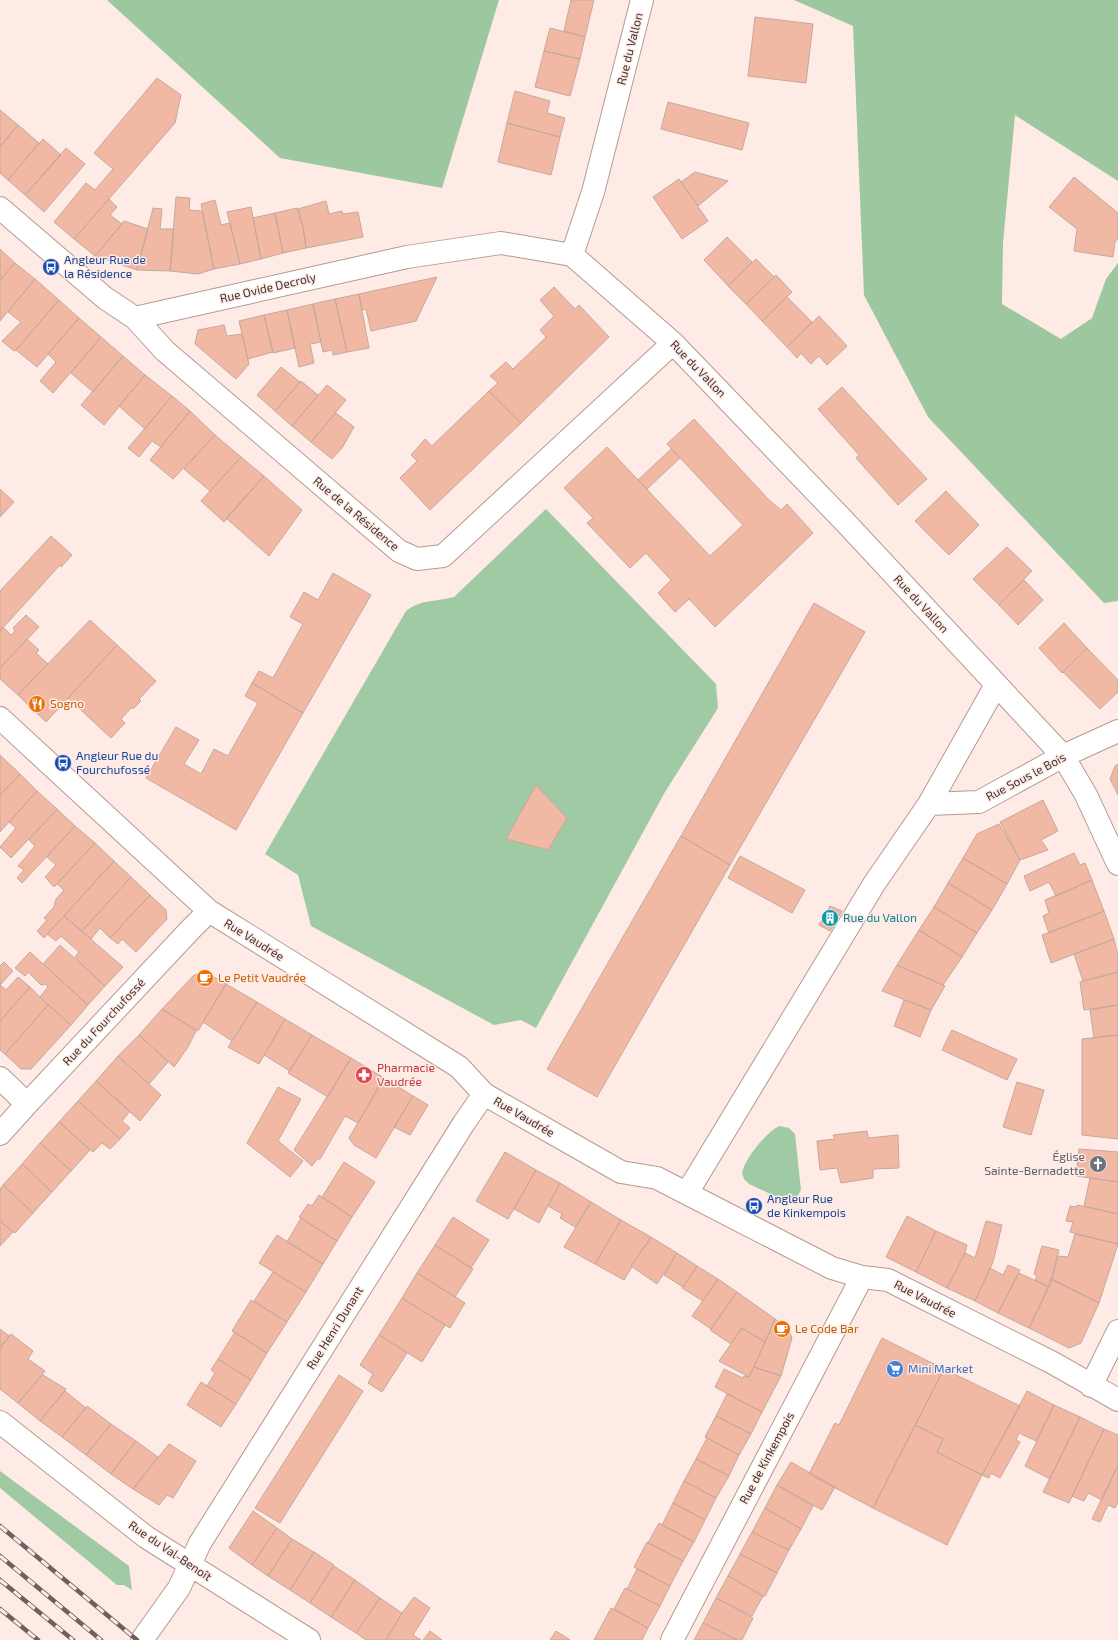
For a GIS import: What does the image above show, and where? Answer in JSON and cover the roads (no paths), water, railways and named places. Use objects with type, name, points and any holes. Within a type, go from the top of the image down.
[{"type":"street","name":"Rue du Vallon","points":[[642,0],[593,192],[572,255],[673,343],[846,523],[1063,756],[1086,796],[1118,864]]},
{"type":"street","points":[[0,208],[106,298],[135,318]]},
{"type":"street","name":"Rue Ovide Decroly","points":[[135,318],[407,257],[501,243],[572,255]]},
{"type":"street","name":"Rue de la Résidence","points":[[135,318],[165,351],[399,551],[417,559],[444,556],[673,343]]},
{"type":"street","points":[[687,1193],[874,884],[929,804],[996,685]]},
{"type":"street","name":"Rue Vaudrée","points":[[0,718],[209,911],[459,1067],[484,1094],[620,1172],[656,1178],[832,1268],[862,1277],[888,1280],[1053,1363],[1118,1400]]},
{"type":"street","name":"Rue Sous le Bois","points":[[929,804],[979,802],[1063,756],[1118,731]]},
{"type":"street","name":"Rue du Fourchufossé","points":[[0,1134],[209,911]]},
{"type":"street","points":[[0,1078],[27,1104]]},
{"type":"street","name":"Rue Henri Dunant","points":[[142,1640],[179,1588],[200,1543],[464,1123],[484,1094]]},
{"type":"street","name":"Rue de Kinkempois","points":[[672,1640],[862,1277]]},
{"type":"street","points":[[1091,1386],[1118,1331]]},
{"type":"street","name":"Rue du Val-Benoît","points":[[0,1422],[146,1537],[309,1640]]},
{"type":"railway","points":[[0,1526],[137,1640]]},
{"type":"railway","points":[[0,1556],[101,1640]]},
{"type":"railway","points":[[0,1580],[73,1640]]},
{"type":"railway","points":[[0,1609],[38,1640]]},
{"type":"place","name":"Angleur Rue de la Résidence","points":[[51,267]]},
{"type":"place","name":"Sogno","points":[[37,704]]},
{"type":"place","name":"Angleur Rue du Fourchufossé","points":[[63,763]]},
{"type":"place","name":"Rue du Vallon","points":[[830,918]]},
{"type":"place","name":"Le Petit Vaudrée","points":[[205,978]]},
{"type":"place","name":"Pharmacie Vaudrée","points":[[364,1075]]},
{"type":"place","name":"Église Sainte-Bernadette","points":[[1098,1164]]},
{"type":"place","name":"Angleur Rue de Kinkempois","points":[[754,1206]]},
{"type":"place","name":"Le Code Bar","points":[[782,1329]]},
{"type":"place","name":"Mini Market","points":[[895,1369]]}]
